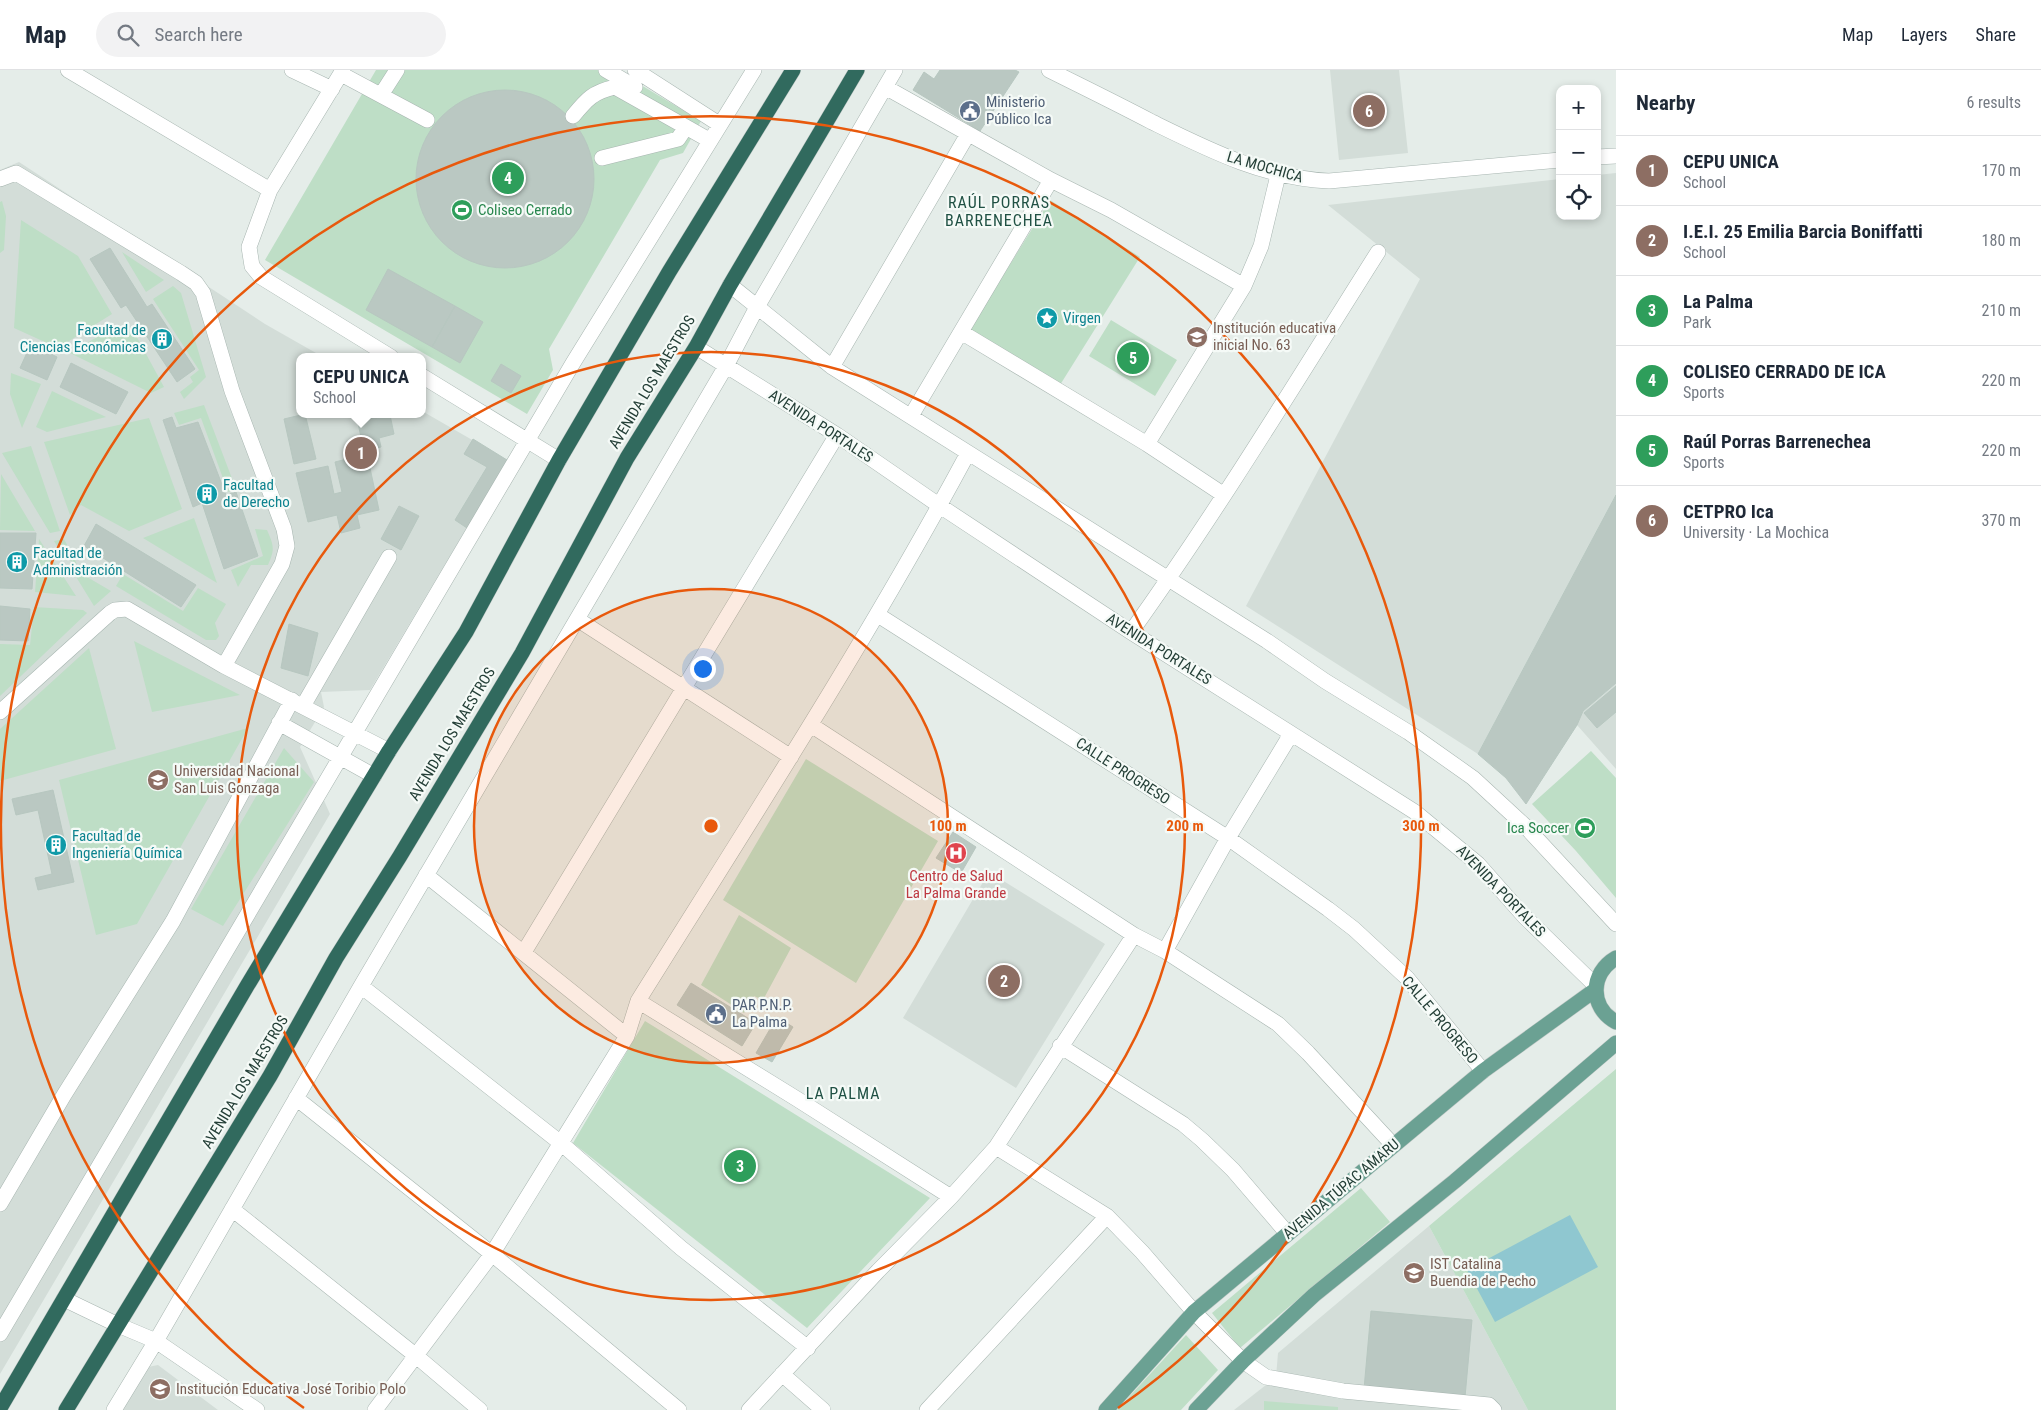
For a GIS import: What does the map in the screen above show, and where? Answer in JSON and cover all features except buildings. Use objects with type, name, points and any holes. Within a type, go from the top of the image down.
[{"type":"highway","points":[[0,1408],[247,986],[389,751],[466,632],[559,460],[668,272],[793,70]]},
{"type":"highway","name":"AVENIDA LOS MAESTROS","points":[[66,1410],[265,1084],[336,958],[400,856],[517,661],[627,458],[696,347],[730,285],[857,70]]},
{"type":"main road","points":[[1616,958],[1607,964],[1601,972],[1595,987],[1599,1006],[1606,1015],[1616,1022]]},
{"type":"main road","name":"AVENIDA TÚPAC AMARU","points":[[1106,1410],[1194,1312],[1483,1071],[1595,987]]},
{"type":"main road","points":[[1196,1410],[1243,1361],[1314,1295],[1455,1181],[1616,1043]]},
{"type":"street","points":[[68,70],[270,190]]},
{"type":"street","points":[[292,70],[332,89]]},
{"type":"street","points":[[381,95],[397,70]]},
{"type":"street","points":[[606,70],[665,106],[671,118]]},
{"type":"street","points":[[635,70],[719,124]]},
{"type":"street","points":[[0,1334],[528,440],[709,140],[754,70]]},
{"type":"street","points":[[114,1410],[726,366],[757,307],[895,70]]},
{"type":"street","name":"LA MOCHICA","points":[[1049,70],[1205,148],[1233,160],[1278,174],[1309,180],[1329,181],[1556,160]]},
{"type":"street","points":[[384,353],[261,277],[252,266],[249,247],[270,190],[342,72],[427,120]]},
{"type":"street","points":[[573,116],[588,97],[600,90],[615,87],[709,140]]},
{"type":"street","points":[[885,87],[1051,180],[1112,210],[1244,286]]},
{"type":"street","points":[[602,158],[678,139],[686,127]]},
{"type":"street","points":[[832,367],[968,134]]},
{"type":"street","points":[[1601,157],[1616,156]]},
{"type":"street","points":[[0,179],[16,173],[181,273],[196,283],[203,293],[232,392],[284,529],[287,546],[282,564],[224,666]]},
{"type":"street","points":[[1147,444],[1244,286],[1261,246],[1278,174]]},
{"type":"street","points":[[911,416],[1051,180]]},
{"type":"street","points":[[1131,632],[1169,580],[1378,252]]},
{"type":"street","points":[[730,285],[832,367],[1267,641],[1325,681],[1408,732],[1473,778],[1525,826],[1616,924]]},
{"type":"street","points":[[961,332],[1147,444],[1224,495]]},
{"type":"street","name":"AVENIDA PORTALES","points":[[696,347],[837,435],[940,506],[1131,632],[1415,812],[1478,864],[1524,916],[1595,987]]},
{"type":"street","points":[[426,378],[559,460]]},
{"type":"street","points":[[524,952],[837,435]]},
{"type":"street","points":[[375,1410],[492,1254],[562,1144],[628,1036],[638,1001],[878,615],[968,453]]},
{"type":"street","points":[[0,1204],[64,1095],[173,921],[279,723],[297,703],[389,557]]},
{"type":"street","points":[[0,712],[97,623],[115,610],[128,609],[224,666],[389,751]]},
{"type":"street","name":"CALLE PROGRESO","points":[[878,615],[1228,838],[1328,909],[1407,978],[1483,1071]]},
{"type":"street","points":[[577,619],[791,757]]},
{"type":"street","points":[[279,723],[374,776]]},
{"type":"street","points":[[811,725],[1134,935],[1165,951],[1278,1024],[1308,1053],[1393,1145]]},
{"type":"street","points":[[1165,951],[1228,838],[1291,734]]},
{"type":"street","points":[[426,875],[628,1036]]},
{"type":"street","points":[[750,1410],[996,1147],[1134,935]]},
{"type":"street","points":[[361,986],[562,1144],[681,1248],[808,1348]]},
{"type":"street","points":[[638,1001],[951,1197]]},
{"type":"street","points":[[1060,1046],[1183,1124],[1233,1170],[1287,1233]]},
{"type":"street","points":[[296,1098],[492,1254],[679,1410]]},
{"type":"street","points":[[996,1147],[1107,1216],[1142,1252],[1194,1312],[1243,1361],[1269,1379],[1343,1391],[1489,1405],[1494,1410]]},
{"type":"street","points":[[232,1209],[415,1355],[480,1410]]},
{"type":"street","points":[[926,1410],[1107,1216]]},
{"type":"street","points":[[64,1299],[156,1341],[257,1410]]},
{"type":"street","points":[[782,1374],[823,1410]]},
{"type":"shaded area","points":[[1330,70],[1399,70],[1408,153],[1339,160]]},
{"type":"shaded area","name":"Universidad Nacional San Luis Gonzaga","points":[[19,162],[265,324],[316,353],[296,353],[296,418],[426,418],[426,413],[507,460],[370,690],[321,692],[324,707],[300,747],[330,814],[0,1374],[0,170]]},
{"type":"shaded area","points":[[1616,173],[1616,495],[1478,754],[1246,606],[1420,279],[1328,205],[1556,179],[1556,220],[1601,220],[1601,175]]},
{"type":"shaded area","points":[[1616,683],[1616,769],[1577,725],[1583,711]]},
{"type":"shaded area","points":[[989,872],[1105,944],[1016,1088],[903,1018]]},
{"type":"shaded area","name":"IST Catalina Buendia de Pecho","points":[[1429,1226],[1528,1410],[1234,1410],[1276,1377],[1278,1353]]},
{"type":"shaded area","name":"Institución Educativa José Toribio Polo","points":[[158,1365],[218,1410],[118,1410],[143,1368]]},
{"type":"green space","name":"Coliseo Cerrado","points":[[376,70],[616,70],[701,121],[683,153],[660,160],[549,349],[553,370],[527,414],[265,260]]},
{"type":"green space","name":"RAÚL PORRAS BARRENECHEA","points":[[1050,200],[1140,257],[1060,385],[970,329]]},
{"type":"green space","points":[[2,201],[6,216],[4,250],[0,253],[0,202]]},
{"type":"green space","points":[[21,220],[78,256],[112,314],[58,348],[14,328]]},
{"type":"green space","points":[[122,252],[164,280],[146,292]]},
{"type":"green space","points":[[173,286],[181,293],[206,377],[184,399],[180,392],[193,382],[190,377],[199,370],[153,299]]},
{"type":"green space","points":[[1111,320],[1177,360],[1155,396],[1089,356]]},
{"type":"green space","points":[[114,327],[120,336],[133,330],[164,387],[151,393],[70,353]]},
{"type":"green space","points":[[11,373],[41,384],[22,428],[10,394]]},
{"type":"green space","points":[[52,391],[106,417],[47,432],[36,427]]},
{"type":"green space","points":[[204,405],[236,489],[228,492],[201,418],[179,425],[174,413]]},
{"type":"green space","points":[[149,418],[182,509],[129,531],[81,505],[70,515],[44,442]]},
{"type":"green space","points":[[31,446],[60,531],[50,533],[2,453]]},
{"type":"green space","points":[[1,474],[35,531],[0,530]]},
{"type":"green space","points":[[194,518],[217,583],[143,538]]},
{"type":"green space","points":[[255,529],[267,530],[272,544],[272,555],[268,565],[251,565],[238,587],[231,570],[263,556]]},
{"type":"green space","points":[[39,539],[76,596],[35,592]]},
{"type":"green space","points":[[64,539],[77,564],[64,557],[54,541]]},
{"type":"green space","points":[[70,567],[111,591],[94,606]]},
{"type":"green space","points":[[123,574],[183,611],[198,588],[226,604],[215,623],[219,636],[216,640],[206,640],[116,586]]},
{"type":"green space","points":[[34,607],[83,610],[87,613],[0,696],[0,644],[30,645]]},
{"type":"green space","points":[[134,641],[240,695],[152,712]]},
{"type":"green space","points":[[89,648],[116,749],[0,781],[0,729]]},
{"type":"green space","points":[[248,728],[137,924],[96,935],[59,780]]},
{"type":"green space","points":[[284,748],[314,782],[223,926],[191,909]]},
{"type":"green space","name":"Ica Soccer","points":[[1591,751],[1616,778],[1616,898],[1532,804]]},
{"type":"green space","points":[[806,759],[938,841],[856,983],[723,900]]},
{"type":"green space","points":[[739,915],[791,948],[763,1000],[754,996],[744,1013],[701,985]]},
{"type":"green space","name":"LA PALMA","points":[[645,1021],[930,1198],[807,1328],[573,1143]]},
{"type":"green space","points":[[1616,1069],[1616,1410],[1528,1410],[1429,1226]]},
{"type":"green space","points":[[1361,1188],[1390,1222],[1240,1348],[1212,1313]]},
{"type":"green space","points":[[1186,1335],[1218,1370],[1181,1410],[1117,1410]]},
{"type":"green space","points":[[1264,1401],[1338,1407],[1338,1410],[1264,1410]]},
{"type":"water","points":[[740,1162],[748,1165],[751,1173],[748,1181],[740,1184],[732,1181],[729,1173],[732,1165]]},
{"type":"water","points":[[1570,1215],[1598,1267],[1495,1322],[1467,1270]]},
{"type":"place","name":"Ministerio Público Ica","points":[[970,111]]},
{"type":"place","name":"CETPRO Ica","points":[[1369,111]]},
{"type":"place","name":"COLISEO CERRADO DE ICA","points":[[508,178]]},
{"type":"place","name":"Coliseo Cerrado","points":[[462,210]]},
{"type":"place","name":"Virgen","points":[[1047,318]]},
{"type":"place","name":"Institución educativa inicial No. 63","points":[[1197,337]]},
{"type":"place","name":"Facultad de Ciencias Económicas","points":[[162,339]]},
{"type":"place","name":"Raúl Porras Barrenechea","points":[[1133,358]]},
{"type":"place","name":"CEPU UNICA","points":[[361,453]]},
{"type":"place","name":"Facultad de Derecho","points":[[207,494]]},
{"type":"place","name":"Facultad de Administración","points":[[17,562]]},
{"type":"place","name":"Universidad Nacional San Luis Gonzaga","points":[[158,780]]},
{"type":"place","name":"Ica Soccer","points":[[1585,828]]},
{"type":"place","name":"Facultad de Ingeniería Química","points":[[56,845]]},
{"type":"place","name":"Centro de Salud La Palma Grande","points":[[956,853]]},
{"type":"place","name":"I.E.I. 25 Emilia Barcia Boniffatti","points":[[1004,981]]},
{"type":"place","name":"PAR P.N.P. La Palma","points":[[716,1014]]},
{"type":"place","name":"La Palma","points":[[740,1166]]},
{"type":"place","name":"IST Catalina Buendia de Pecho","points":[[1414,1273]]},
{"type":"place","name":"Institución Educativa José Toribio Polo","points":[[160,1389]]},
{"type":"district","name":"RAÚL PORRAS BARRENECHEA","points":[[999,211]]},
{"type":"district","name":"LA PALMA","points":[[843,1093]]}]
